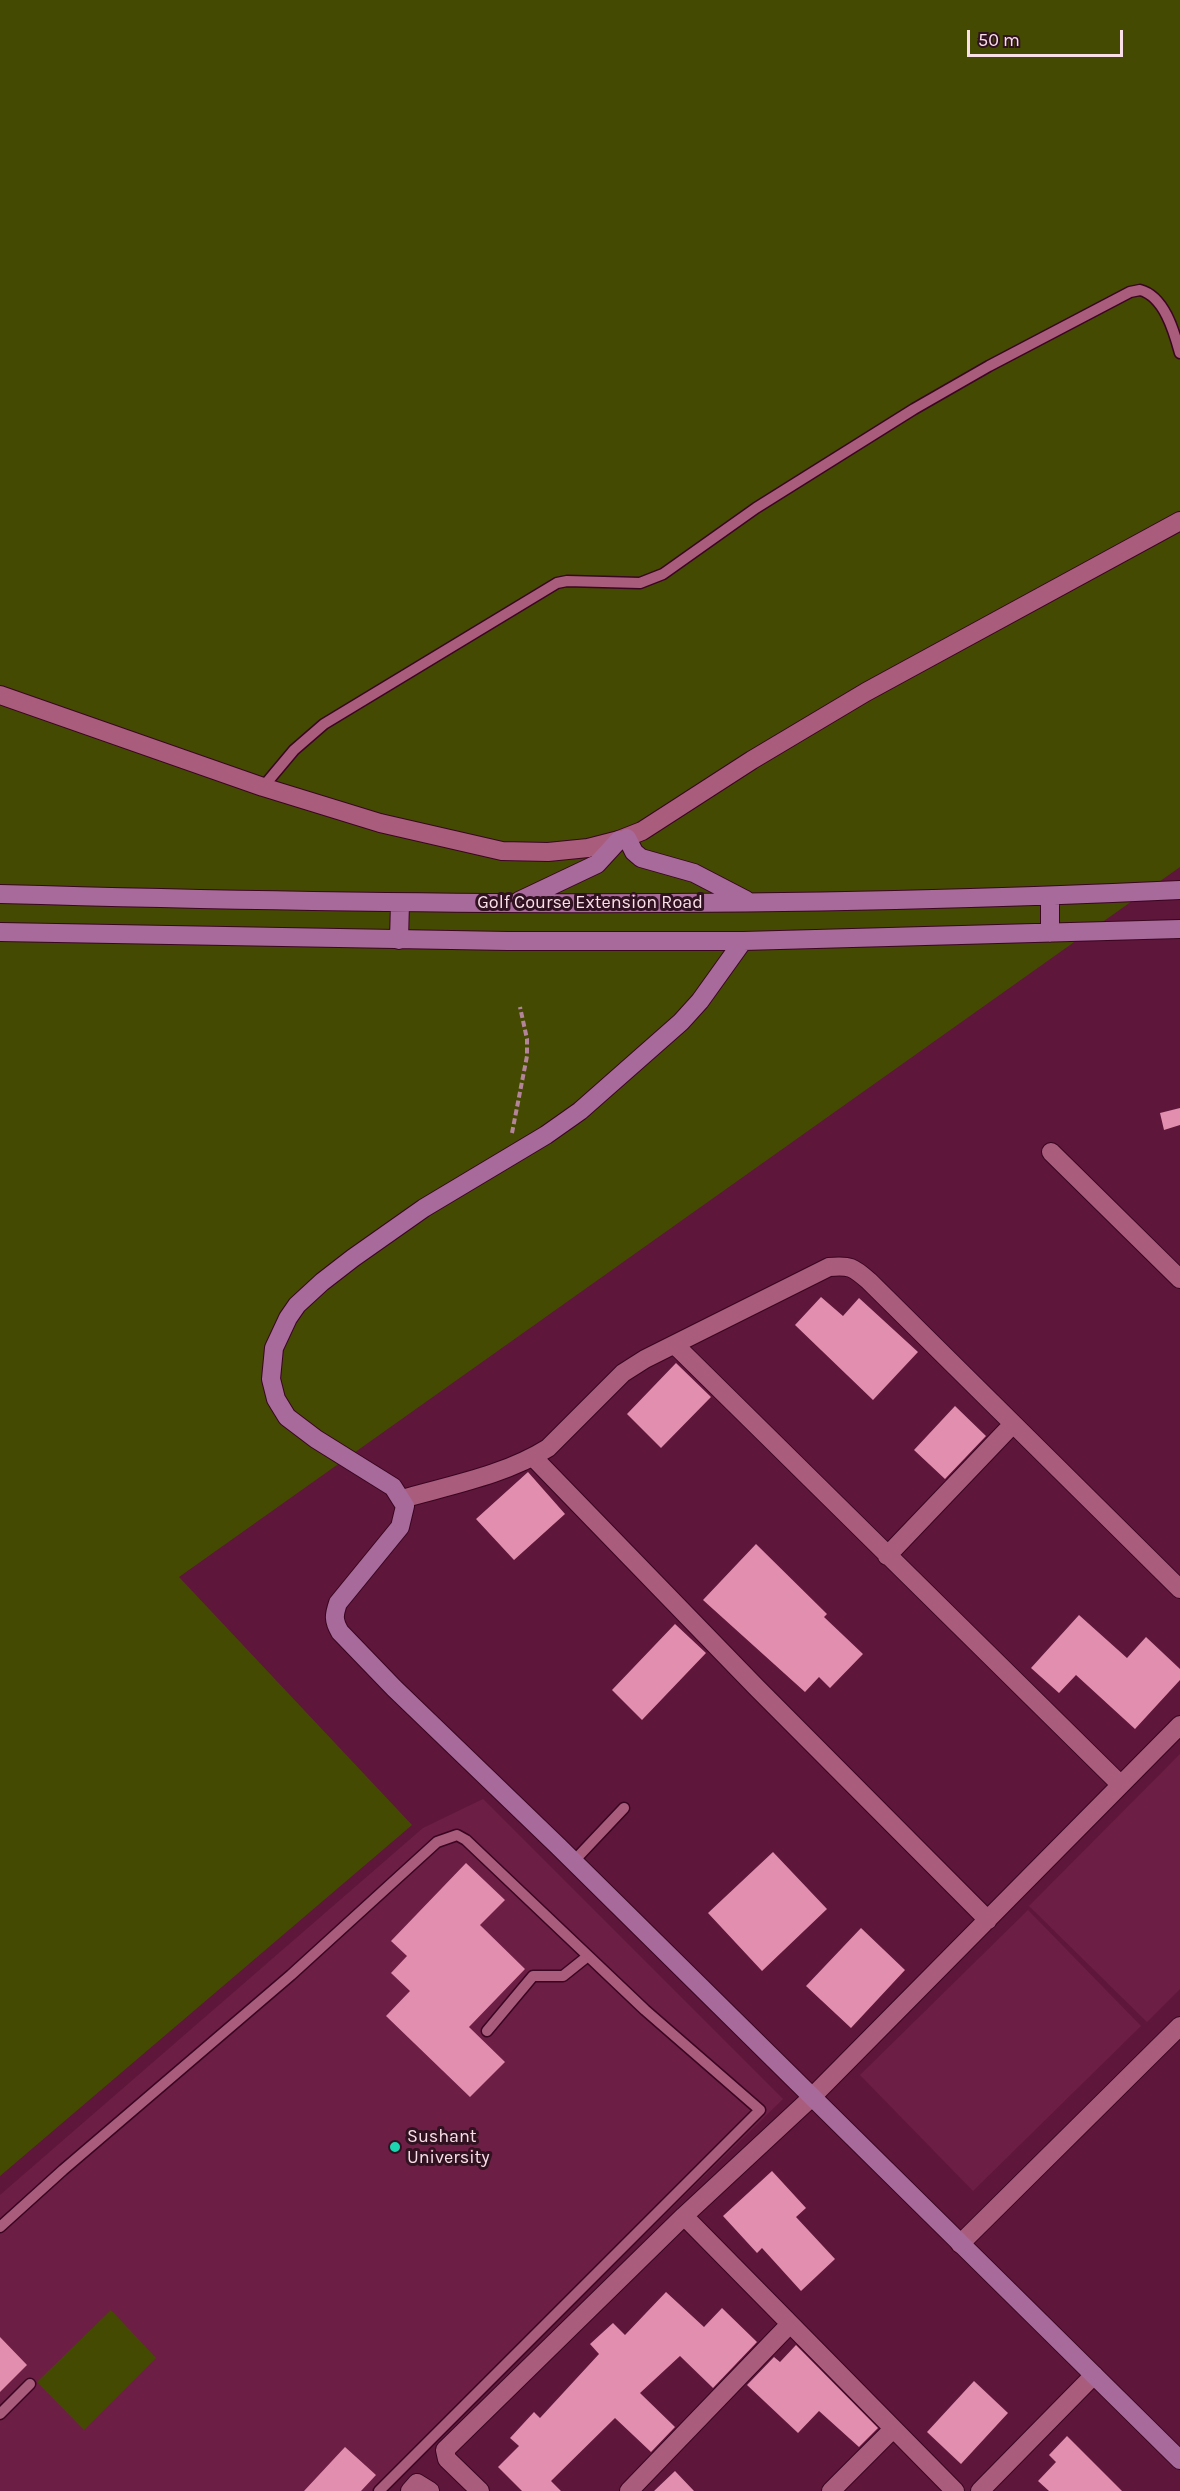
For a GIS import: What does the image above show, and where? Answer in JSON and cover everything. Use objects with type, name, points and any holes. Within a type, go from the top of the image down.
[{"type":"main road","points":[[512,904],[586,870],[604,858],[623,839],[641,858],[694,873],[749,902]]},
{"type":"main road","name":"Golf Course Extension Road","points":[[0,894],[512,904],[1050,896],[1180,890]]},
{"type":"main road","points":[[1050,896],[1050,933]]},
{"type":"main road","points":[[399,903],[399,940]]},
{"type":"main road","points":[[0,932],[399,940],[743,941],[1180,929]]},
{"type":"main road","points":[[743,941],[700,1001],[681,1022],[564,1124],[424,1208],[322,1282],[297,1305],[280,1331],[274,1348],[271,1379],[276,1399],[287,1417],[316,1439],[393,1487],[405,1506],[400,1527],[338,1603],[333,1616],[335,1623],[340,1632],[394,1688],[1180,2460]]},
{"type":"street","points":[[0,695],[263,787],[380,823],[502,851],[557,852],[588,848],[623,839],[654,824],[752,760],[857,697],[1180,521]]},
{"type":"street","points":[[1052,1152],[1180,1279]]},
{"type":"street","points":[[402,1499],[491,1473],[533,1457],[556,1441],[623,1373],[829,1267],[846,1266],[853,1268],[869,1281],[1180,1589]]},
{"type":"street","points":[[675,1345],[1120,1784]]},
{"type":"street","points":[[887,1556],[1013,1424]]},
{"type":"street","points":[[533,1457],[756,1687],[988,1920]]},
{"type":"street","points":[[480,2491],[447,2459],[445,2450],[684,2216],[811,2098],[1180,1725]]},
{"type":"street","points":[[960,2244],[1180,2026]]},
{"type":"street","points":[[684,2216],[955,2491]]},
{"type":"street","points":[[629,2491],[790,2324]]},
{"type":"street","points":[[980,2491],[1094,2375]]},
{"type":"street","points":[[831,2491],[893,2428]]},
{"type":"street","points":[[410,2491],[417,2483],[430,2491]]},
{"type":"lane","points":[[263,787],[294,750],[324,724],[557,583],[567,581],[640,583],[663,574],[785,489],[914,409],[989,366],[1130,292],[1140,290],[1153,297],[1171,324],[1180,353]]},
{"type":"lane","points":[[573,1862],[624,1808]]},
{"type":"lane","points":[[0,2227],[63,2170],[291,1975],[437,1842],[456,1835],[466,1840],[645,2010],[759,2110],[379,2491]]},
{"type":"lane","points":[[487,2031],[533,1976],[563,1976],[588,1956]]},
{"type":"lane","points":[[0,2414],[30,2384]]},
{"type":"path","points":[[507,1157],[527,1056],[527,1039],[520,1007]]},
{"type":"shaded area","points":[[0,0],[1180,0],[1180,867],[179,1577],[412,1825],[0,2176]]},
{"type":"shaded area","points":[[1180,1754],[1180,1989],[1147,2022],[1029,1906]]},
{"type":"shaded area","name":"Sushant University","points":[[483,1799],[783,2099],[384,2491],[0,2491],[0,2195],[423,1828]]},
{"type":"shaded area","points":[[1028,1910],[1141,2026],[973,2191],[860,2075]]},
{"type":"shaded area","points":[[111,2310],[156,2358],[84,2430],[37,2382]]},
{"type":"building","points":[[1180,1108],[1180,1125],[1164,1130],[1160,1113]]},
{"type":"building","points":[[821,1297],[843,1316],[859,1298],[918,1352],[873,1400],[795,1325]]},
{"type":"building","points":[[676,1363],[711,1397],[661,1448],[627,1414]]},
{"type":"building","points":[[955,1406],[986,1436],[945,1479],[914,1450]]},
{"type":"building","points":[[528,1472],[565,1514],[514,1560],[476,1519]]},
{"type":"building","points":[[756,1544],[827,1614],[824,1617],[863,1654],[830,1688],[819,1677],[805,1692],[703,1600]]},
{"type":"building","points":[[1079,1615],[1127,1658],[1146,1637],[1180,1669],[1180,1680],[1135,1729],[1076,1675],[1059,1693],[1031,1668]]},
{"type":"building","points":[[675,1624],[706,1653],[642,1720],[612,1690]]},
{"type":"building","points":[[773,1852],[827,1909],[762,1971],[708,1913]]},
{"type":"building","points":[[466,1863],[505,1900],[480,1925],[525,1969],[469,2027],[505,2062],[470,2097],[386,2016],[410,1991],[391,1973],[407,1956],[391,1941]]},
{"type":"building","points":[[861,1928],[905,1970],[851,2028],[806,1986]]},
{"type":"building","points":[[772,2171],[806,2208],[796,2217],[835,2259],[801,2291],[762,2248],[757,2253],[723,2216]]},
{"type":"building","points":[[666,2292],[704,2327],[722,2308],[757,2342],[713,2388],[680,2356],[640,2393],[675,2427],[651,2452],[615,2418],[551,2481],[561,2491],[522,2491],[498,2467],[519,2446],[510,2438],[534,2412],[540,2418],[599,2354],[590,2344],[613,2323],[625,2335]]},
{"type":"building","points":[[0,2337],[27,2365],[0,2392]]},
{"type":"building","points":[[796,2345],[878,2428],[859,2447],[819,2411],[798,2433],[747,2385],[774,2357],[780,2362]]},
{"type":"building","points":[[974,2381],[1008,2413],[961,2464],[927,2432]]},
{"type":"building","points":[[1067,2436],[1122,2491],[1049,2491],[1038,2481],[1056,2462],[1049,2455]]},
{"type":"building","points":[[345,2447],[376,2475],[361,2491],[304,2491]]},
{"type":"building","points":[[675,2471],[694,2491],[654,2491]]},
{"type":"place","name":"Sushant University","points":[[395,2147]]}]
